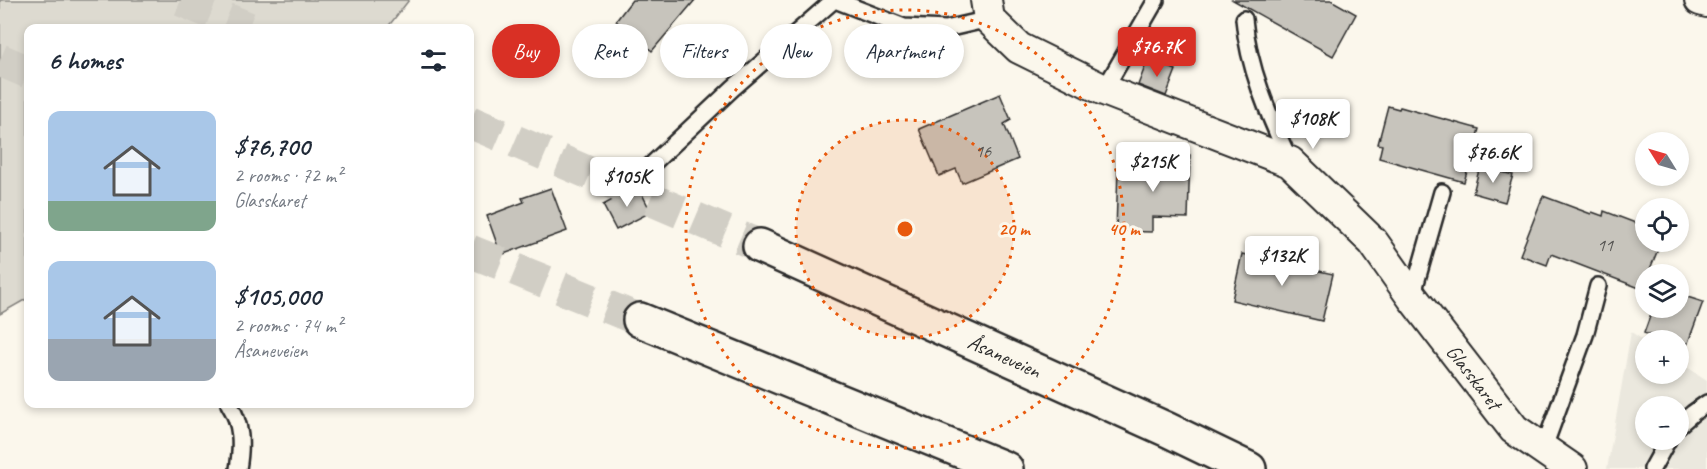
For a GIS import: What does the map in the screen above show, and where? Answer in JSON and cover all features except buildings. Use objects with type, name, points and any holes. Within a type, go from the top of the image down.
[{"type":"highway","name":"Åsaneveien","points":[[760,246],[1168,430],[1248,469]]},
{"type":"highway","points":[[640,320],[1006,469]]},
{"type":"street","points":[[1700,0],[1707,2]]},
{"type":"street","name":"Glasskaret","points":[[987,9],[1019,48],[1104,90],[1290,162],[1373,242],[1412,297],[1514,429],[1572,469]]},
{"type":"lane","name":"Glasskaret","points":[[648,168],[733,88],[835,0],[904,27],[946,29],[987,9]]},
{"type":"lane","points":[[1104,90],[1156,0]]},
{"type":"lane","name":"Glasskaret","points":[[1244,19],[1245,36],[1268,114],[1290,162]]},
{"type":"lane","points":[[1412,297],[1442,192]]},
{"type":"lane","points":[[1543,450],[1585,335],[1598,286]]},
{"type":"lane","points":[[1689,416],[1707,403]]},
{"type":"lane","points":[[231,408],[239,424],[241,450],[238,469]]},
{"type":"lane","points":[[1652,469],[1662,450]]},
{"type":"shaded area","points":[[0,0],[409,0],[390,24],[24,24],[24,300],[0,314]]},
{"type":"shaded area","points":[[1631,332],[1635,335],[1635,384],[1689,384],[1689,368],[1707,380],[1707,469],[1607,469]]},
{"type":"tunnel","points":[[181,0],[238,24]]},
{"type":"tunnel","points":[[0,60],[24,70]]},
{"type":"tunnel","points":[[474,124],[760,246]]},
{"type":"tunnel","points":[[474,253],[640,320]]}]
